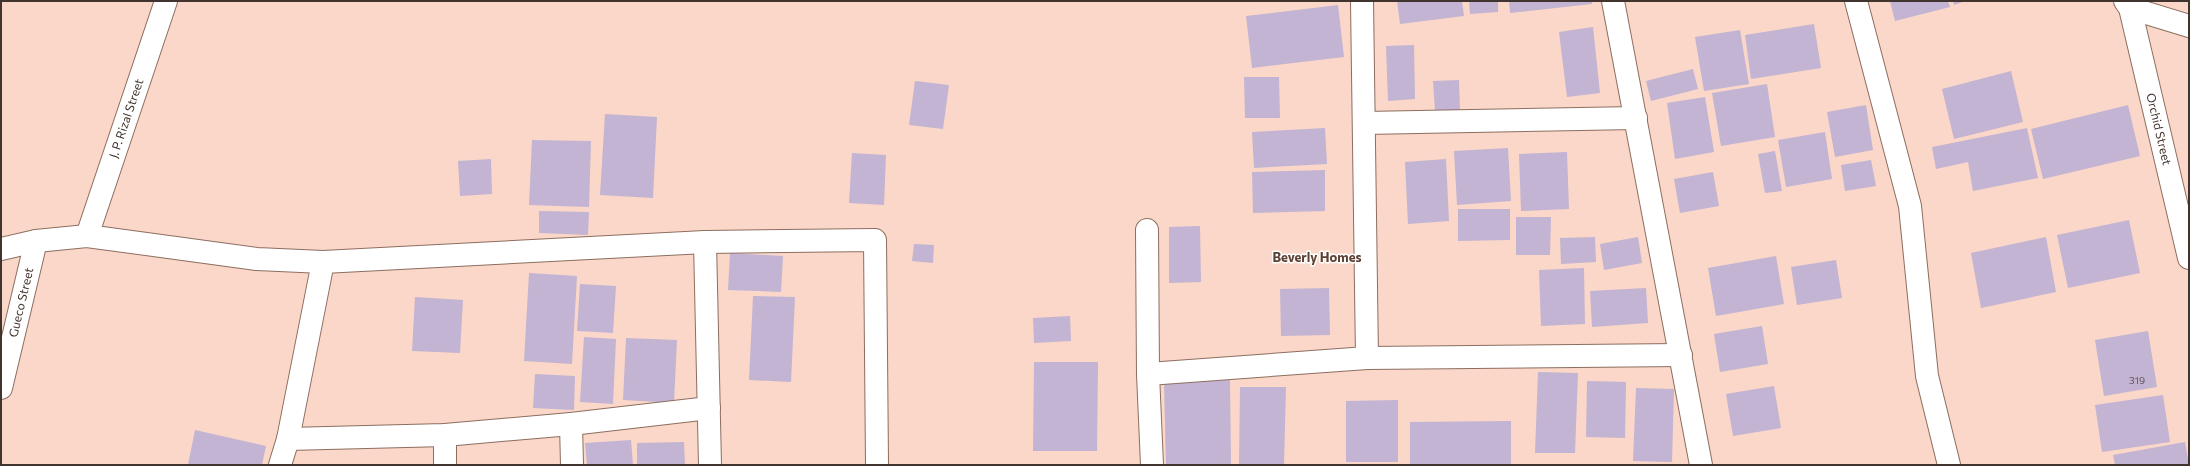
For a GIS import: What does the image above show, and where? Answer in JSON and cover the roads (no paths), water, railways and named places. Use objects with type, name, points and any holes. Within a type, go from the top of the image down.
[{"type":"street","name":"J. P. Rizal Street","points":[[87,236],[166,1]]},
{"type":"street","points":[[1362,1],[1366,358]]},
{"type":"street","points":[[1613,1],[1701,465]]},
{"type":"street","points":[[1856,1],[1910,206],[1927,376],[1949,465]]},
{"type":"street","points":[[2128,4],[2189,26]]},
{"type":"street","name":"Orchid Street","points":[[2128,4],[2189,258]]},
{"type":"street","points":[[1364,123],[1636,118]]},
{"type":"street","points":[[1147,230],[1148,374],[1152,465]]},
{"type":"street","points":[[1,249],[36,241],[87,236],[257,259],[323,262],[705,242],[875,240],[877,465]]},
{"type":"street","name":"Gueco Street","points":[[1,388],[36,241]]},
{"type":"street","points":[[705,242],[710,465]]},
{"type":"street","points":[[280,465],[288,439],[323,262]]},
{"type":"street","points":[[1148,374],[1366,358],[1681,355]]},
{"type":"street","points":[[288,439],[445,435],[572,424],[709,408]]},
{"type":"street","points":[[572,424],[572,465]]},
{"type":"street","points":[[445,435],[445,465]]},
{"type":"district","name":"Beverly Homes","points":[[1317,257]]}]
